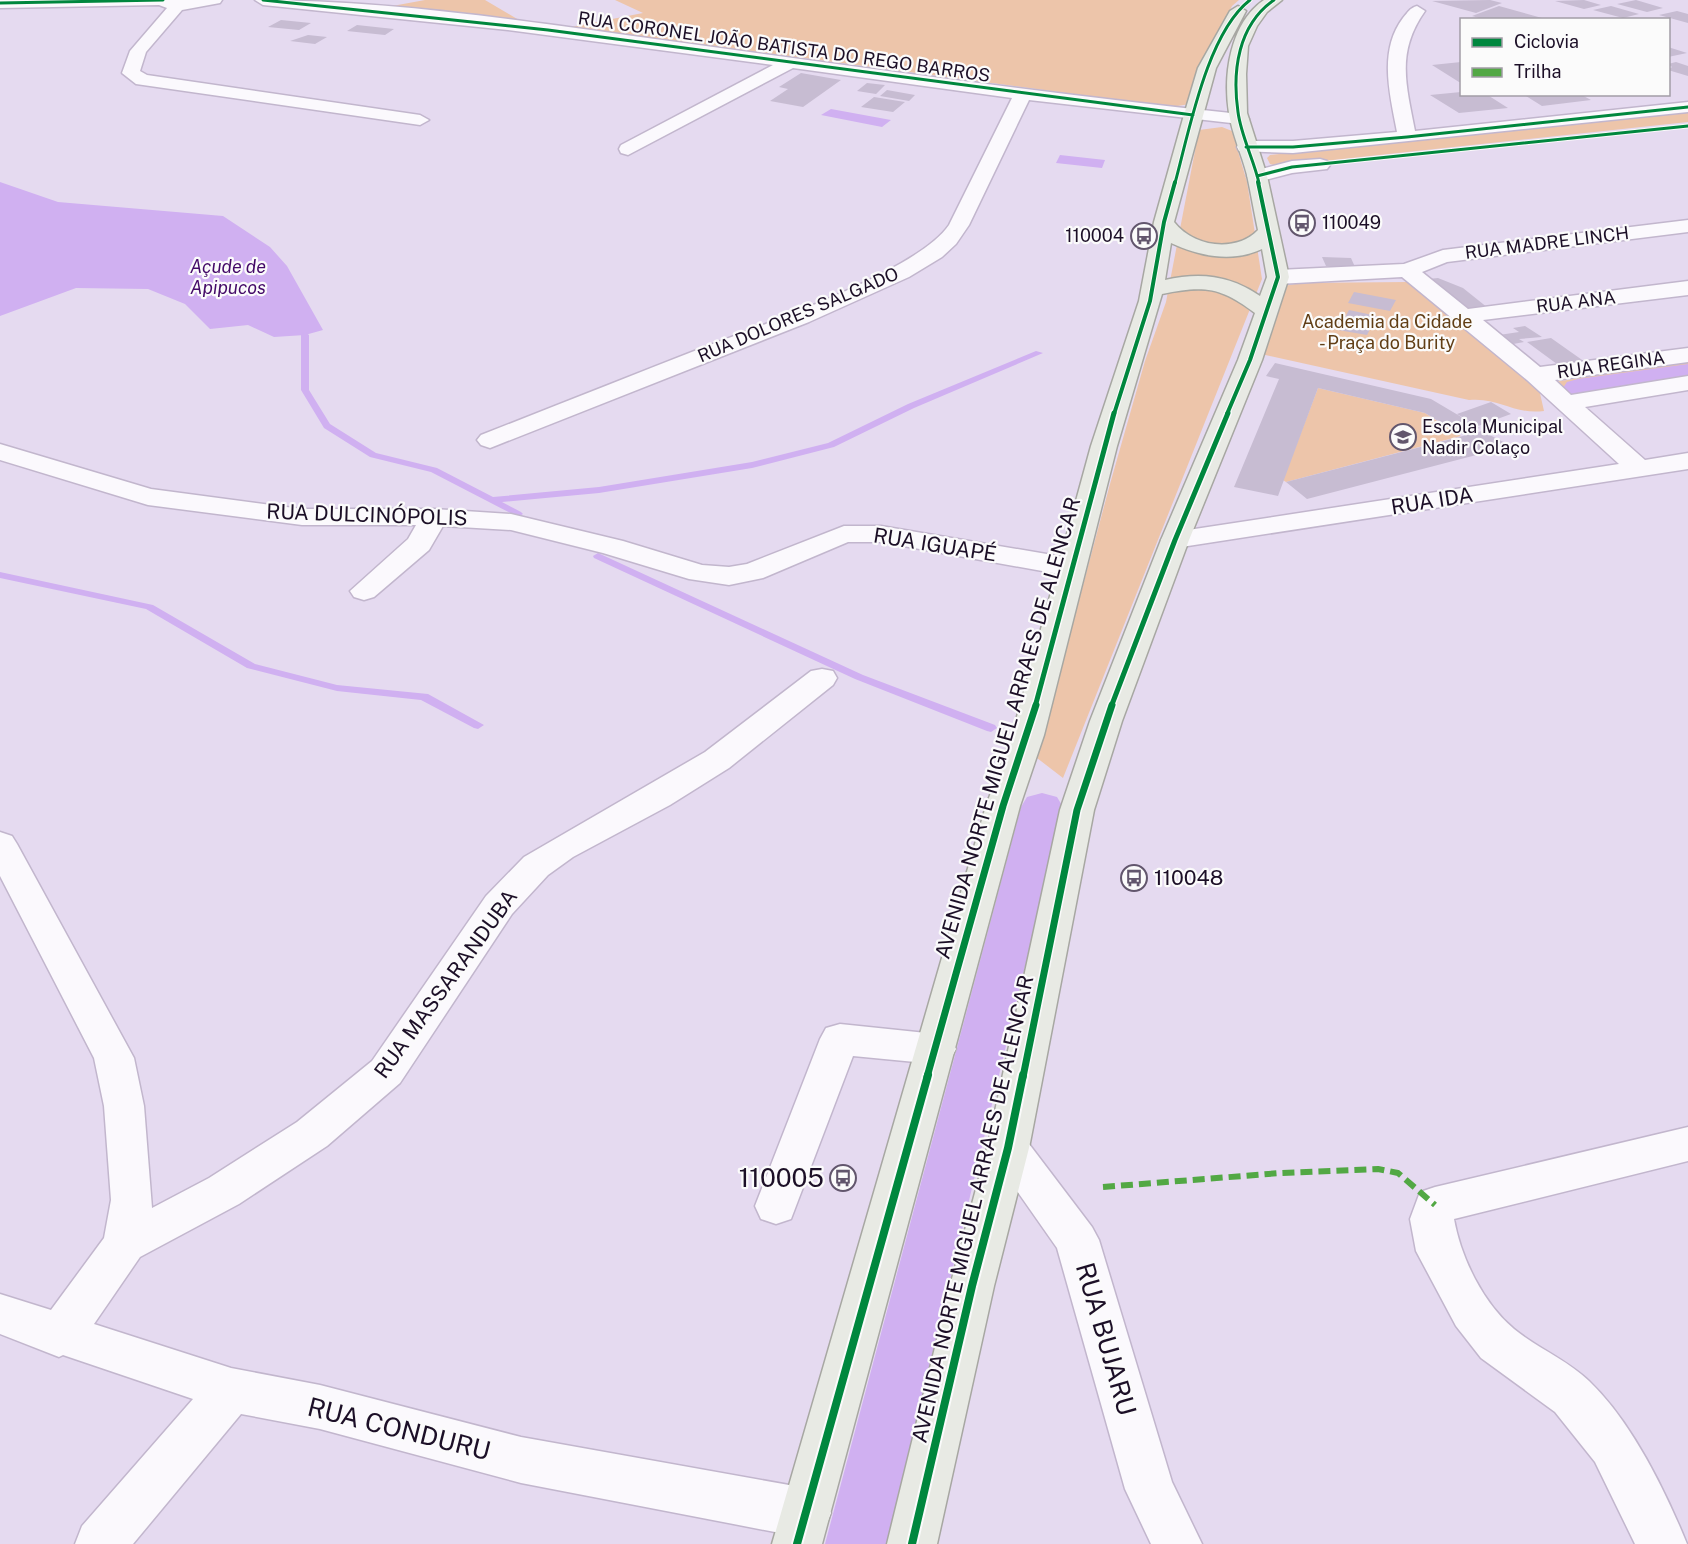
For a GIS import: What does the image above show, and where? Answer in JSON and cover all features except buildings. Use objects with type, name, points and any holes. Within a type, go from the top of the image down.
[{"type":"main road","name":"AVENIDA NORTE MIGUEL ARRAES DE ALENCAR","points":[[802,1528],[1004,806],[1028,735],[1070,567],[1104,446],[1153,289],[1164,222],[1193,115],[1207,68],[1230,24],[1241,7],[1250,0]]},
{"type":"main road","points":[[1274,0],[1261,9],[1249,26],[1240,46],[1237,74],[1248,147],[1278,277]]},
{"type":"main road","points":[[1164,222],[1176,238],[1202,249],[1243,250],[1256,244],[1267,232]]},
{"type":"main road","name":"AVENIDA NORTE MIGUEL ARRAES DE ALENCAR","points":[[912,1544],[972,1286],[1008,1148],[1077,810],[1106,722],[1175,540],[1250,360],[1278,277]]},
{"type":"main road","points":[[1153,289],[1194,280],[1214,281],[1232,287],[1266,311]]},
{"type":"street","points":[[0,3],[214,0]]},
{"type":"street","name":"RUA CORONEL JOÃO BATISTA DO REGO BARROS","points":[[262,0],[367,9],[548,30],[1193,115],[1248,147]]},
{"type":"street","points":[[367,9],[416,0]]},
{"type":"street","points":[[168,2],[138,51],[131,73],[142,80],[420,120]]},
{"type":"street","points":[[510,10],[548,30]]},
{"type":"street","points":[[1407,137],[1395,61],[1402,32],[1417,11]]},
{"type":"street","points":[[628,149],[792,62]]},
{"type":"street","name":"RUA DOLORES SALGADO","points":[[490,440],[801,317],[901,272],[934,252],[949,240],[960,225],[1023,94]]},
{"type":"street","points":[[1248,147],[1293,147],[1407,137],[1688,107]]},
{"type":"street","points":[[1248,147],[1292,167],[1688,126]]},
{"type":"street","name":"RUA MADRE LINCH","points":[[1407,270],[1443,256],[1688,226]]},
{"type":"street","points":[[1278,277],[1407,270],[1535,375],[1640,469]]},
{"type":"street","name":"RUA ANA","points":[[1464,316],[1688,288]]},
{"type":"street","name":"RUA REGINA","points":[[1535,375],[1688,355]]},
{"type":"street","name":"RUA REGINA","points":[[1565,403],[1688,383]]},
{"type":"street","name":"RUA DULCINÓPOLIS","points":[[0,452],[148,496],[209,507],[302,517],[434,517],[511,522],[613,547],[699,573]]},
{"type":"street","name":"RUA IDA","points":[[1175,540],[1688,462]]},
{"type":"street","points":[[364,591],[418,544],[434,517]]},
{"type":"street","name":"RUA IGUAPÉ","points":[[699,573],[729,576],[753,572],[833,538],[857,533],[881,534],[1070,567]]},
{"type":"street","name":"RUA MASSARANDUBA","points":[[125,1244],[224,1191],[312,1134],[386,1072],[499,905],[537,866],[561,849],[658,797],[717,760],[822,678]]},
{"type":"street","points":[[0,844],[63,956],[114,1058],[124,1106],[132,1200],[125,1244],[59,1336]]},
{"type":"street","points":[[776,1206],[840,1039],[936,1049]]},
{"type":"street","points":[[1662,1544],[1660,1535],[1612,1446],[1572,1395],[1497,1342],[1472,1312],[1438,1251],[1432,1219],[1435,1205],[1688,1144]]},
{"type":"street","name":"RUA BUJARU","points":[[1008,1148],[1077,1240],[1150,1490],[1177,1544]]},
{"type":"street","name":"RUA CONDURU","points":[[0,1314],[59,1336],[231,1390],[320,1407],[521,1460],[802,1528]]},
{"type":"street","points":[[100,1544],[231,1390]]},
{"type":"green space","points":[[425,0],[485,0],[534,29],[376,9]]},
{"type":"green space","points":[[615,0],[1239,0],[1232,6],[1195,84],[1190,104],[1171,107],[571,27],[643,13]]},
{"type":"green space","points":[[1688,111],[1688,122],[1277,166],[1270,164],[1267,158],[1270,155]]},
{"type":"green space","points":[[1222,127],[1232,131],[1247,182],[1262,279],[1063,778],[1037,758],[1110,484],[1145,361],[1166,302],[1199,130]]},
{"type":"green space","name":"Academia da Cidade - Praça do Burity","points":[[1407,282],[1539,389],[1544,411],[1524,411],[1489,401],[1469,400],[1261,354],[1275,321],[1284,286],[1300,283]]},
{"type":"green space","points":[[1688,361],[1688,381],[1566,400],[1548,383]]},
{"type":"green space","points":[[1318,388],[1425,413],[1461,436],[1286,482],[1283,480]]},
{"type":"water","points":[[831,109],[891,120],[882,127],[821,115]]},
{"type":"water","points":[[1060,155],[1105,160],[1102,168],[1056,163]]},
{"type":"water","name":"Açude de Apipucos","points":[[0,182],[58,202],[223,216],[270,247],[287,266],[323,330],[305,335],[274,337],[248,325],[210,329],[185,304],[148,289],[76,288],[0,316]]},
{"type":"waterway","points":[[305,335],[305,390],[327,426],[373,455],[434,470],[491,500]]},
{"type":"waterway","points":[[491,500],[599,490],[752,465],[831,445],[911,406],[1039,353]]},
{"type":"waterway","points":[[1578,388],[1688,373]]},
{"type":"waterway","points":[[491,500],[518,514]]},
{"type":"waterway","points":[[598,556],[859,677],[991,728]]},
{"type":"waterway","points":[[0,575],[149,607],[251,666],[337,688],[424,697],[478,725]]},
{"type":"waterway","points":[[856,1544],[1042,807]]},
{"type":"marked path","points":[[1103,1187],[1281,1173],[1378,1169],[1398,1173],[1435,1205]]},
{"type":"cycle path","points":[[0,3],[163,0]]},
{"type":"cycle path","points":[[263,0],[548,30],[1193,115]]},
{"type":"cycle path","points":[[797,1544],[1003,806],[1028,735],[1104,446],[1150,301],[1164,222],[1207,68],[1230,24],[1241,7],[1250,0]]},
{"type":"cycle path","points":[[912,1544],[972,1286],[1008,1148],[1077,810],[1106,721],[1175,540],[1250,360],[1278,277],[1257,176],[1238,113],[1237,74],[1240,46],[1249,26],[1261,9],[1274,0]]},
{"type":"cycle path","points":[[1246,147],[1293,147],[1407,137],[1688,107]]},
{"type":"cycle path","points":[[1257,176],[1292,167],[1688,126]]},
{"type":"place","name":"110049","points":[[1302,223]]},
{"type":"place","name":"110004","points":[[1144,236]]},
{"type":"place","name":"Escola Municipal Nadir Colaço","points":[[1403,437]]},
{"type":"place","name":"110048","points":[[1134,878]]},
{"type":"place","name":"110005","points":[[843,1178]]}]
